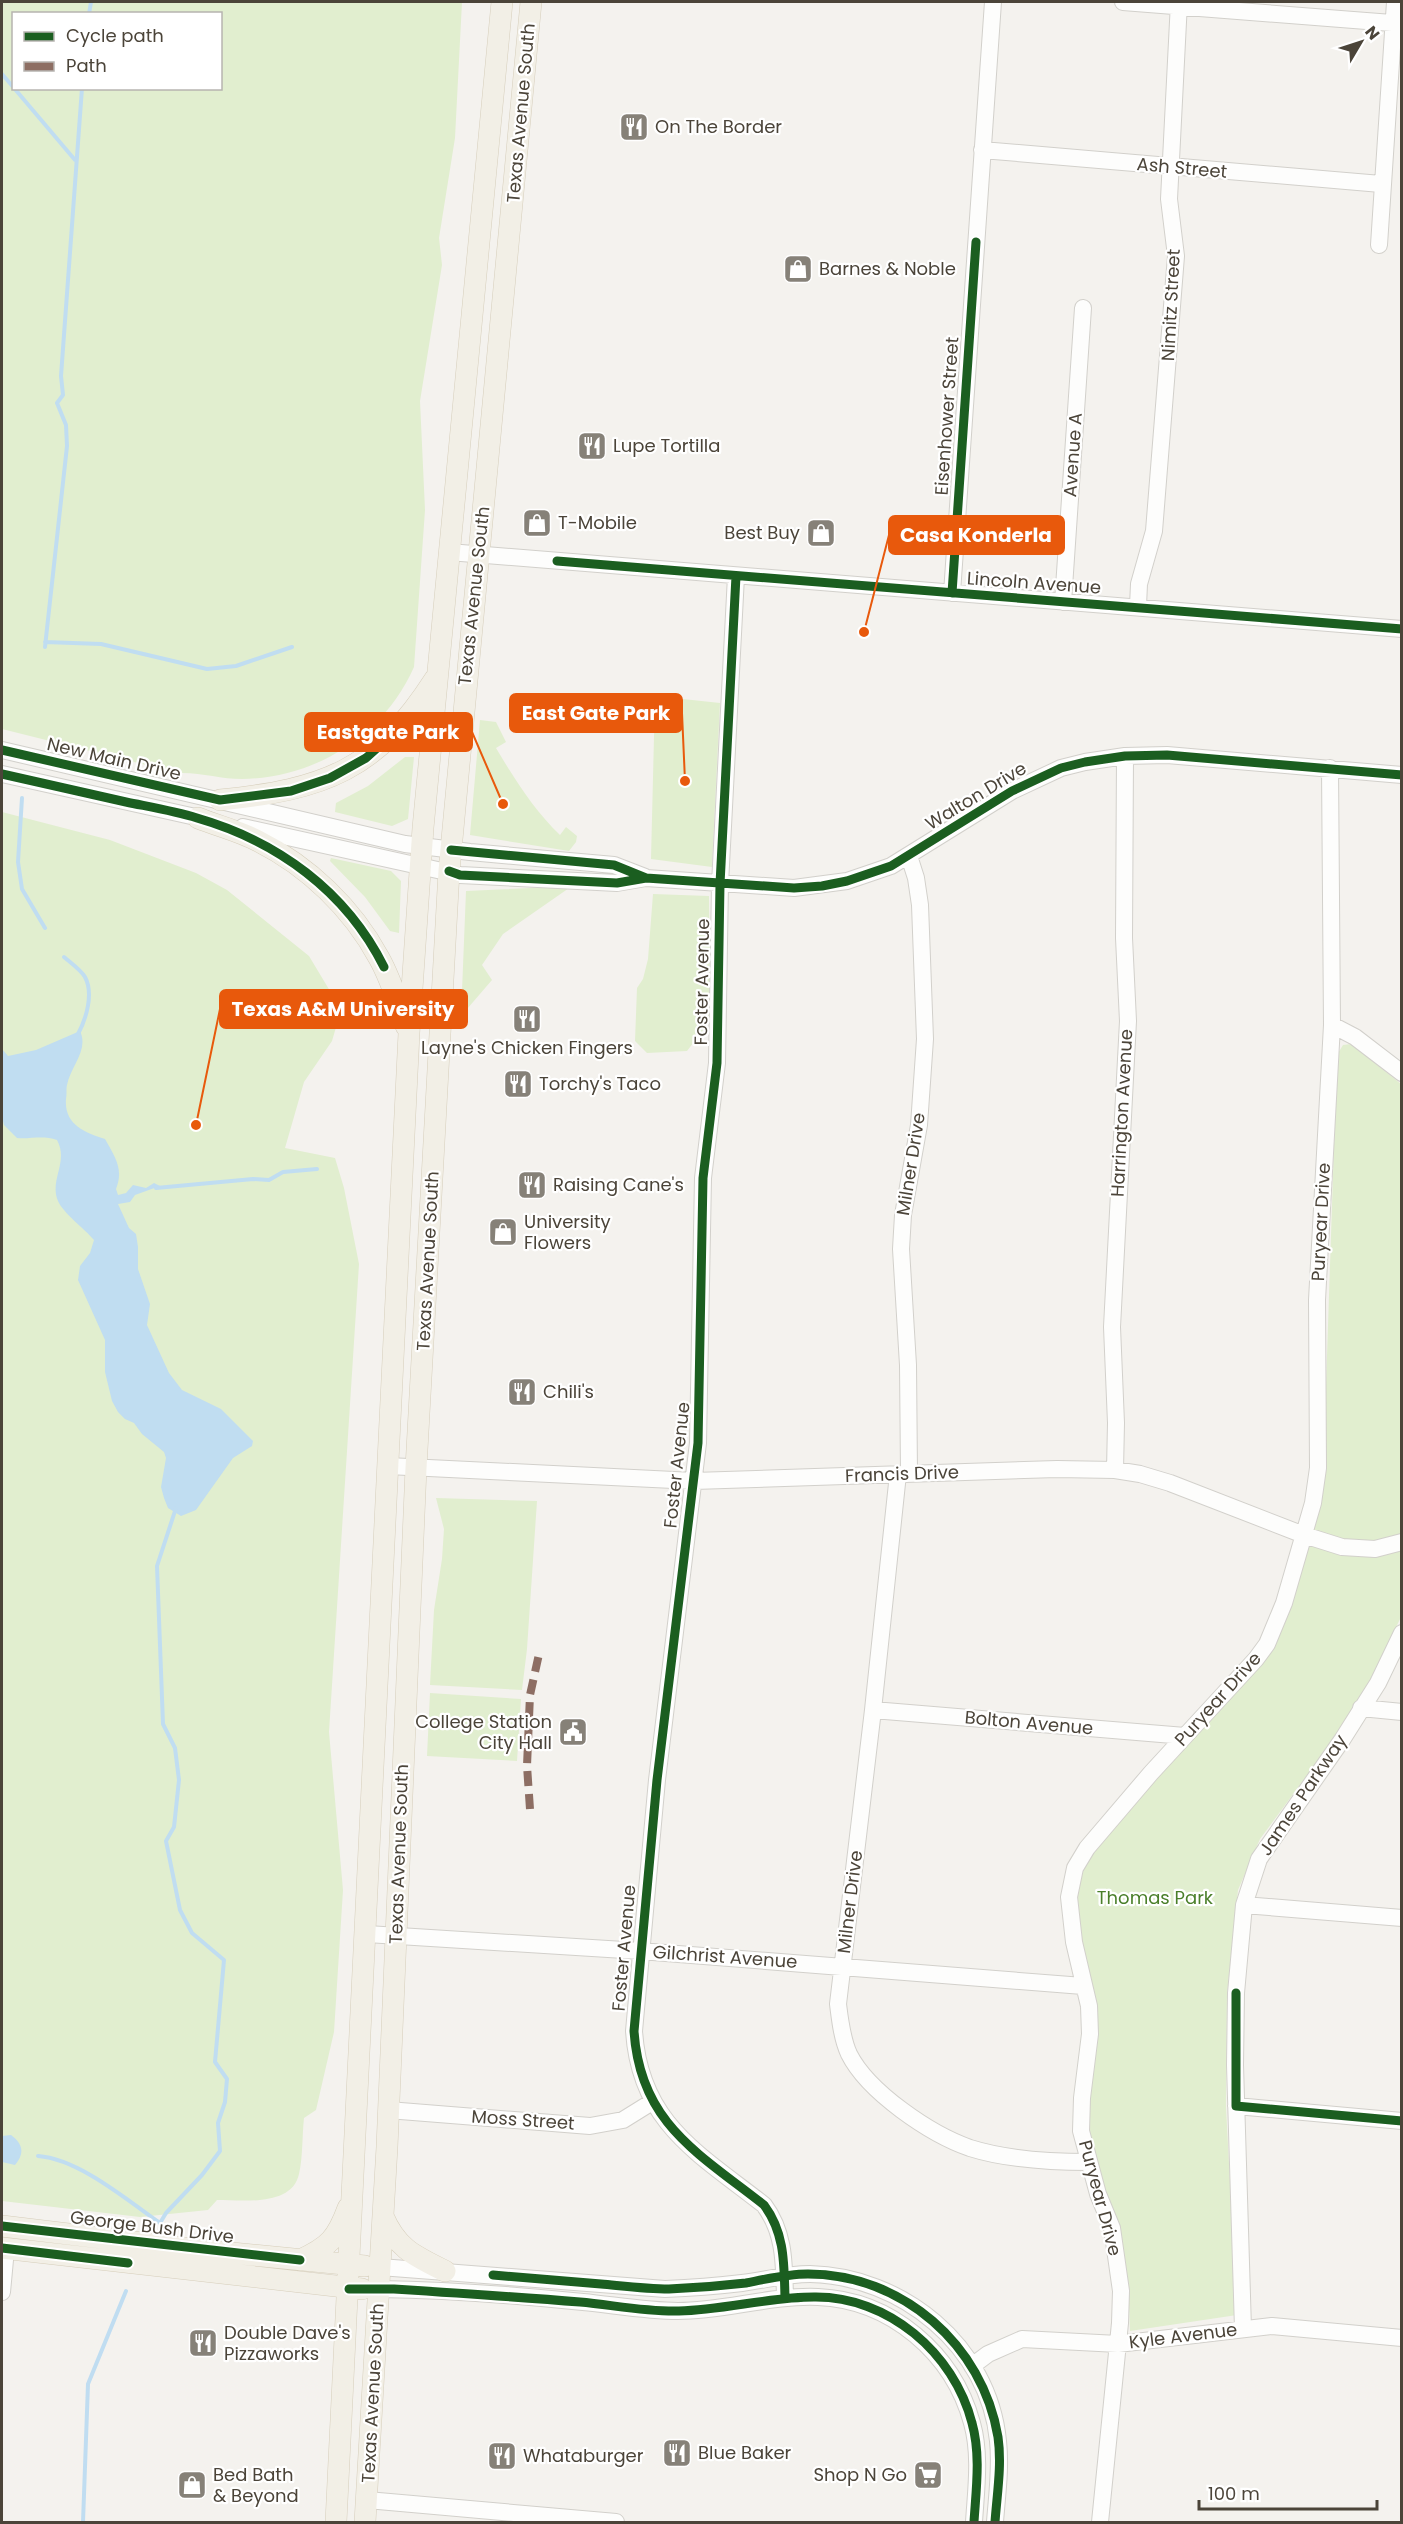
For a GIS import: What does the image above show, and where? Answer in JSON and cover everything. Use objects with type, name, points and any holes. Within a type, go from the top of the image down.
[{"type":"main road","name":"Texas Avenue South","points":[[336,2523],[367,1934],[409,1033],[421,856],[437,676],[502,2]]},
{"type":"main road","name":"Texas Avenue South","points":[[365,2523],[383,2216],[416,1468],[449,872],[531,2]]},
{"type":"main road","points":[[482,208],[513,211]]},
{"type":"main road","points":[[219,800],[291,791],[350,767],[374,751],[406,722],[437,676]]},
{"type":"main road","points":[[198,818],[256,840],[273,849],[312,876],[331,894],[355,922],[379,958],[409,1033]]},
{"type":"main road","points":[[400,1206],[431,1210]]},
{"type":"main road","points":[[300,2260],[328,2245],[342,2223],[352,2196]]},
{"type":"main road","points":[[383,2216],[388,2230],[402,2247],[445,2271]]},
{"type":"main road","name":"George Bush Drive","points":[[2,2226],[350,2266],[380,2267]]},
{"type":"main road","points":[[4,2248],[14,2241],[91,2249],[113,2240]]},
{"type":"main road","name":"George Bush Drive","points":[[4,2248],[349,2289],[378,2289]]},
{"type":"street","name":"Eisenhower Street","points":[[952,593],[993,2]]},
{"type":"street","points":[[1123,2],[1178,4],[1392,23]]},
{"type":"street","points":[[1379,245],[1395,2]]},
{"type":"street","name":"Nimitz Street","points":[[1138,606],[1139,584],[1154,531],[1176,256],[1168,199],[1178,4]]},
{"type":"street","name":"Ash Street","points":[[982,150],[1382,184]]},
{"type":"street","name":"Avenue A","points":[[1063,602],[1083,308]]},
{"type":"street","name":"Lincoln Avenue","points":[[449,552],[1401,629]]},
{"type":"street","name":"Foster Avenue","points":[[736,576],[720,884],[717,1063],[703,1178],[701,1397],[694,1481],[660,1757],[634,2031],[635,2056],[643,2082],[666,2124],[764,2205],[774,2217],[780,2233],[785,2298]]},
{"type":"street","name":"New Main Drive","points":[[2,750],[219,800],[421,856]]},
{"type":"street","name":"Walton Drive","points":[[421,856],[449,872],[460,875],[617,883],[646,878],[794,888],[822,885],[872,874],[909,856],[1012,790],[1037,778],[1061,768],[1125,756],[1167,755],[1401,775]]},
{"type":"street","name":"Harrington Avenue","points":[[1115,1470],[1116,1423],[1112,1327],[1128,1021],[1124,938],[1125,756]]},
{"type":"street","name":"Puryear Drive","points":[[1100,2523],[1121,2291],[1112,2228],[1089,2162],[1081,2131],[1082,2098],[1090,2034],[1089,2006],[1074,1942],[1069,1897],[1075,1868],[1087,1848],[1110,1819],[1256,1659],[1267,1644],[1284,1603],[1313,1503],[1318,1468],[1317,1300],[1332,1025],[1330,768]]},
{"type":"street","points":[[2,774],[198,818],[421,856]]},
{"type":"street","name":"Walton Drive","points":[[421,856],[451,850],[615,865],[646,878]]},
{"type":"street","name":"Milner Drive","points":[[909,856],[916,878],[920,905],[925,1039],[919,1125],[903,1215],[901,1249],[908,1365],[903,1474],[838,2004],[848,2052],[861,2076],[918,2120],[970,2148],[1031,2160],[1089,2162]]},
{"type":"street","points":[[1332,1025],[1355,1037],[1401,1073]]},
{"type":"street","name":"Francis Drive","points":[[388,1466],[694,1481],[1115,1470],[1140,1474],[1170,1483],[1335,1545],[1364,1550],[1401,1542]]},
{"type":"street","name":"James Parkway","points":[[1243,2329],[1236,2106],[1236,1993],[1244,1905],[1259,1859],[1342,1740],[1360,1708],[1378,1683],[1401,1633]]},
{"type":"street","points":[[1360,1708],[1401,1712]]},
{"type":"street","name":"Bolton Avenue","points":[[873,1710],[1185,1736]]},
{"type":"street","points":[[1244,1905],[1401,1918]]},
{"type":"street","name":"Gilchrist Avenue","points":[[367,1934],[640,1951],[1083,1986]]},
{"type":"street","name":"Moss Street","points":[[388,2110],[590,2126],[623,2120],[652,2102]]},
{"type":"street","points":[[1236,2106],[1401,2121]]},
{"type":"street","points":[[2,2292],[4,2248]]},
{"type":"street","points":[[380,2267],[665,2289],[732,2284],[784,2276],[833,2276],[888,2291],[917,2308],[943,2328],[972,2366],[985,2392],[996,2425],[999,2473],[995,2523]]},
{"type":"street","points":[[378,2289],[570,2301],[679,2311],[785,2298],[842,2298],[870,2307],[913,2332],[934,2351],[956,2382],[972,2424],[977,2466],[974,2523]]},
{"type":"street","name":"Kyle Avenue","points":[[972,2366],[997,2349],[1022,2339],[1118,2344],[1272,2326],[1401,2338]]},
{"type":"street","points":[[367,2500],[616,2523]]},
{"type":"street","points":[[997,2503],[1008,2523]]},
{"type":"green space","points":[[2,2],[462,2],[455,138],[439,238],[442,265],[420,401],[425,510],[414,667],[401,691],[385,713],[366,732],[321,761],[296,771],[269,777],[234,779],[178,773],[2,729]]},
{"type":"green space","points":[[655,696],[720,703],[712,867],[651,859]]},
{"type":"green space","points":[[480,720],[496,722],[506,742],[496,748],[533,805],[560,835],[566,827],[577,836],[576,842],[569,851],[470,835]]},
{"type":"green space","points":[[405,757],[414,757],[408,819],[392,826],[335,812],[336,803],[368,786]]},
{"type":"green space","points":[[2,812],[110,840],[196,873],[227,890],[309,956],[333,996],[339,1017],[332,1041],[304,1082],[285,1148],[335,1158],[344,1188],[359,1264],[329,1732],[343,1890],[334,2032],[316,2110],[304,2118],[299,2174],[294,2185],[277,2197],[217,2200],[208,2210],[140,2217],[2,2201]]},
{"type":"green space","points":[[331,858],[391,871],[401,881],[399,933],[390,931],[365,897],[330,861]]},
{"type":"green space","points":[[572,886],[503,934],[482,965],[492,980],[461,1016],[466,891]]},
{"type":"green space","points":[[653,894],[709,896],[710,1021],[687,1051],[647,1053],[635,1041],[637,988],[643,979],[648,959]]},
{"type":"green space","name":"Thomas Park","points":[[1351,1044],[1401,1084],[1401,1617],[1356,1709],[1260,1839],[1238,1890],[1227,1994],[1226,2107],[1237,2315],[1130,2331],[1128,2278],[1087,2128],[1091,1999],[1072,1901],[1078,1860],[1268,1652],[1323,1476],[1337,1055],[1343,1045]]},
{"type":"green space","points":[[436,1498],[537,1501],[522,1690],[430,1685],[434,1610],[444,1529]]},
{"type":"green space","points":[[430,1693],[521,1699],[517,1761],[427,1756]]},
{"type":"water","points":[[80,1031],[81,1051],[67,1087],[68,1115],[83,1130],[105,1139],[119,1169],[116,1189],[118,1195],[126,1193],[133,1185],[146,1188],[154,1183],[160,1186],[135,1195],[130,1202],[118,1204],[129,1228],[136,1234],[138,1269],[150,1304],[147,1325],[169,1373],[182,1390],[221,1409],[253,1441],[252,1446],[233,1458],[196,1510],[181,1516],[168,1508],[161,1487],[166,1458],[164,1452],[142,1434],[134,1423],[125,1419],[112,1401],[105,1372],[105,1340],[78,1280],[80,1266],[90,1253],[94,1240],[64,1211],[58,1201],[56,1186],[61,1156],[57,1140],[42,1137],[17,1138],[4,1125],[2,1117],[2,1049],[8,1056],[36,1050]]},
{"type":"water","points":[[11,2135],[21,2149],[20,2157],[15,2165],[2,2162],[2,2136]]},
{"type":"waterway","points":[[89,12],[91,2]]},
{"type":"waterway","points":[[2,74],[12,86]]},
{"type":"waterway","points":[[16,90],[75,160]]},
{"type":"waterway","points":[[45,647],[67,446],[66,425],[57,403],[63,395],[61,376],[82,90]]},
{"type":"waterway","points":[[45,642],[101,644],[207,669],[236,666],[292,647]]},
{"type":"waterway","points":[[22,798],[18,862],[22,889],[45,928]]},
{"type":"waterway","points":[[64,957],[81,972],[88,984],[88,1006],[78,1034]]},
{"type":"waterway","points":[[156,1188],[253,1179],[269,1180],[283,1172],[317,1169]]},
{"type":"waterway","points":[[38,2156],[70,2164],[86,2172],[160,2223],[220,2151],[218,2123],[225,2102],[227,2079],[215,2062],[224,1960],[192,1933],[180,1910],[166,1841],[174,1827],[179,1780],[175,1748],[163,1724],[157,1566],[176,1508]]},
{"type":"waterway","points":[[83,2522],[88,2384],[126,2291]]},
{"type":"marked path","points":[[530,1809],[527,1766],[530,1695],[539,1654]]},
{"type":"cycle path","points":[[952,593],[976,242]]},
{"type":"cycle path","points":[[557,561],[1402,629]]},
{"type":"cycle path","points":[[736,576],[720,884],[717,1063],[703,1178],[698,1443],[657,1780],[634,2031],[639,2063],[648,2090],[660,2113],[695,2151],[764,2205],[771,2216],[782,2249],[785,2298]]},
{"type":"cycle path","points":[[2,750],[220,800],[291,791],[330,778],[366,758],[406,722]]},
{"type":"cycle path","points":[[449,871],[460,875],[617,883],[646,878],[794,888],[822,886],[847,881],[891,866],[1012,791],[1061,768],[1085,762],[1125,756],[1167,755],[1402,775]]},
{"type":"cycle path","points":[[2,774],[188,816],[255,840],[281,855],[329,893],[350,915],[384,967]]},
{"type":"cycle path","points":[[451,850],[614,865],[646,878]]},
{"type":"cycle path","points":[[1236,1993],[1236,2106],[1402,2121]]},
{"type":"cycle path","points":[[2,2226],[300,2260]]},
{"type":"cycle path","points":[[2,2248],[128,2263]]},
{"type":"cycle path","points":[[493,2275],[669,2289],[746,2283],[808,2274],[843,2277],[875,2287],[905,2301],[933,2321],[956,2345],[975,2373],[989,2404],[998,2437],[1000,2458],[995,2522]]},
{"type":"cycle path","points":[[349,2289],[394,2289],[487,2295],[667,2311],[814,2297],[841,2299],[867,2306],[892,2318],[914,2333],[934,2352],[963,2397],[975,2435],[977,2472],[974,2522]]},
{"type":"place","name":"On The Border","points":[[634,127]]},
{"type":"place","name":"Barnes & Noble","points":[[798,269]]},
{"type":"place","name":"Lupe Tortilla","points":[[592,446]]},
{"type":"place","name":"T-Mobile","points":[[537,523]]},
{"type":"place","name":"Best Buy","points":[[821,533]]},
{"type":"place","name":"Casa Konderla","points":[[864,632]]},
{"type":"place","name":"East Gate Park","points":[[685,781]]},
{"type":"place","name":"Eastgate Park","points":[[503,804]]},
{"type":"place","name":"Layne's Chicken Fingers","points":[[527,1019]]},
{"type":"place","name":"Torchy's Taco","points":[[518,1084]]},
{"type":"place","name":"Texas A&M University","points":[[196,1125]]},
{"type":"place","name":"Raising Cane's","points":[[532,1185]]},
{"type":"place","name":"University Flowers","points":[[503,1232]]},
{"type":"place","name":"Chili's","points":[[522,1392]]},
{"type":"place","name":"College Station City Hall","points":[[573,1732]]},
{"type":"place","name":"Double Dave's Pizzaworks","points":[[203,2343]]},
{"type":"place","name":"Blue Baker","points":[[677,2453]]},
{"type":"place","name":"Whataburger","points":[[502,2456]]},
{"type":"place","name":"Shop N Go","points":[[928,2475]]},
{"type":"place","name":"Bed Bath & Beyond","points":[[192,2485]]}]
